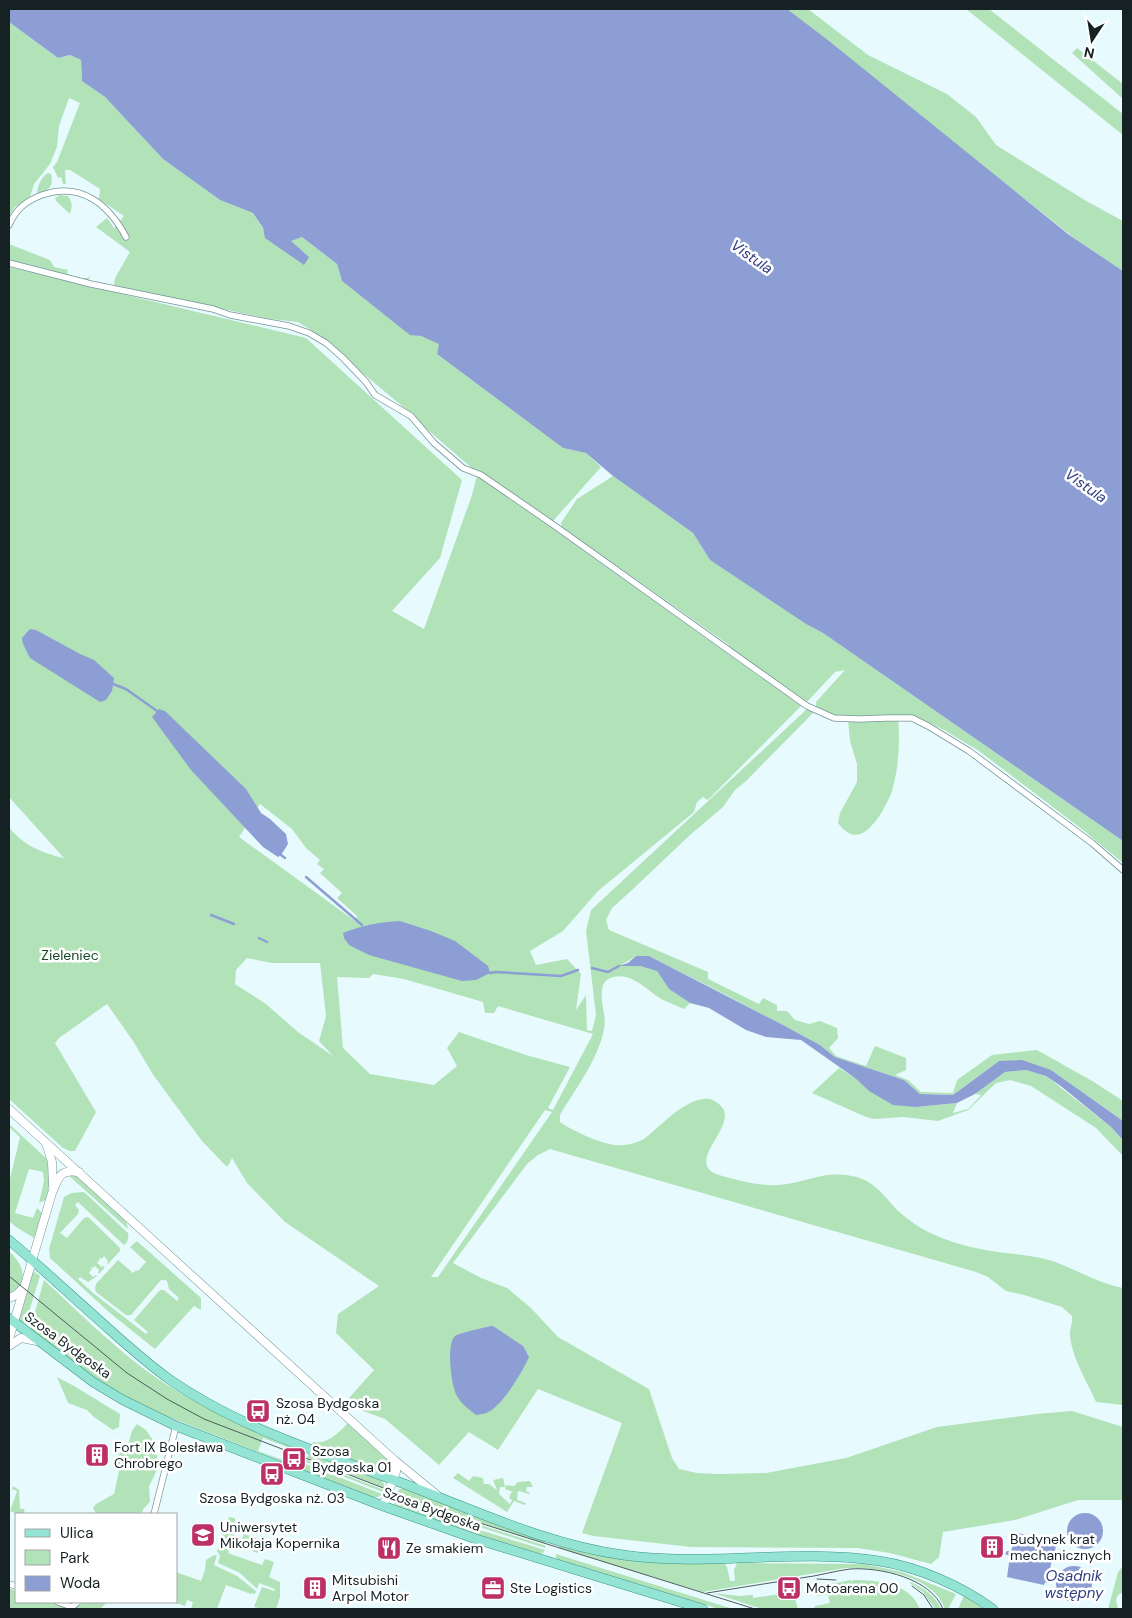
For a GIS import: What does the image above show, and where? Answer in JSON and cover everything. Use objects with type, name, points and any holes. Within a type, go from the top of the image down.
[{"type":"main road","name":"Szosa Bydgoska","points":[[9,1240],[145,1361],[198,1398],[250,1425],[440,1498],[554,1539],[593,1550],[625,1556],[662,1558],[834,1557],[881,1561],[920,1572],[942,1581],[978,1599],[993,1609]]},
{"type":"main road","name":"Szosa Bydgoska","points":[[11,1320],[93,1382],[123,1400],[176,1426],[383,1506],[476,1539],[703,1609]]},
{"type":"street","points":[[9,225],[13,214],[23,204],[48,193],[62,190],[83,195],[102,205],[112,214],[126,237]]},
{"type":"street","points":[[9,263],[91,284],[213,309],[230,315],[289,326],[309,332],[326,343],[343,358],[366,382],[375,395],[411,416],[434,443],[463,468],[481,475],[556,526],[807,706],[834,718],[912,718],[928,726],[1000,774],[1092,843],[1123,870]]},
{"type":"street","name":"Szosa Bydgoska","points":[[9,1109],[394,1459],[440,1498]]},
{"type":"street","points":[[46,1142],[53,1169],[52,1193]]},
{"type":"street","points":[[9,1339],[11,1320],[25,1284],[58,1178],[63,1172],[79,1172]]},
{"type":"street","points":[[9,1298],[19,1292],[25,1284]]},
{"type":"street","points":[[9,1346],[21,1338],[37,1341]]},
{"type":"street","points":[[154,1513],[176,1426]]},
{"type":"street","name":"Szosa Bydgoska","points":[[393,1480],[396,1467],[394,1459]]},
{"type":"street","points":[[383,1506],[393,1480]]},
{"type":"street","points":[[61,1603],[72,1607],[77,1603]]},
{"type":"green space","points":[[785,9],[808,9],[868,55],[947,94],[976,117],[996,145],[1088,202],[1123,221],[1123,271],[1073,237]]},
{"type":"green space","points":[[966,9],[989,9],[1123,114],[1123,135]]},
{"type":"green space","points":[[9,22],[58,58],[70,55],[81,60],[82,81],[105,97],[163,159],[220,200],[253,213],[263,231],[290,241],[302,237],[337,264],[342,281],[410,334],[421,336],[440,344],[437,354],[563,448],[586,453],[601,467],[553,521],[478,470],[473,469],[414,416],[311,330],[298,322],[270,319],[114,286],[115,278],[130,252],[96,227],[107,218],[114,228],[124,216],[99,199],[100,189],[70,170],[65,170],[66,184],[63,184],[61,177],[58,178],[53,167],[57,162],[80,103],[69,98],[59,126],[57,147],[50,164],[34,184],[29,200],[15,207],[9,217]]},
{"type":"green space","points":[[1077,48],[1123,84],[1123,99],[1072,53]]},
{"type":"green space","points":[[48,173],[51,174],[52,178],[51,185],[48,190],[38,194],[37,189],[40,181]]},
{"type":"green space","points":[[60,195],[70,198],[72,205],[70,214],[56,201],[55,198]]},
{"type":"green space","points":[[9,244],[50,260],[54,267],[68,270],[67,274],[82,278],[91,276],[88,280],[9,261]]},
{"type":"green space","name":"Zieleniec","points":[[9,267],[306,338],[462,480],[440,558],[392,611],[424,629],[472,495],[477,475],[801,706],[708,800],[703,797],[697,802],[694,812],[598,891],[563,931],[530,951],[536,965],[567,959],[581,974],[576,1010],[586,995],[587,1030],[592,1031],[596,1015],[586,931],[591,910],[807,709],[816,709],[816,702],[845,670],[835,672],[806,703],[728,647],[729,645],[562,527],[561,523],[577,499],[613,476],[693,533],[710,560],[806,624],[823,633],[1123,841],[1123,863],[979,751],[944,730],[919,718],[898,717],[898,761],[891,794],[882,812],[868,830],[857,835],[851,834],[838,823],[840,813],[857,782],[857,764],[850,741],[848,720],[817,709],[735,790],[723,807],[612,908],[606,920],[609,930],[708,972],[708,979],[759,1004],[763,998],[777,1005],[777,1011],[787,1011],[795,1020],[809,1024],[820,1021],[837,1028],[838,1038],[829,1048],[836,1056],[866,1066],[875,1046],[906,1058],[906,1070],[895,1075],[908,1080],[921,1092],[953,1093],[957,1080],[992,1055],[1037,1050],[1094,1082],[1123,1101],[1123,1121],[1051,1070],[999,1061],[953,1095],[920,1094],[904,1080],[835,1057],[820,1045],[649,956],[636,956],[620,966],[640,966],[657,971],[669,989],[690,1003],[684,1009],[663,1000],[640,983],[627,977],[613,977],[606,980],[602,988],[605,1024],[601,1040],[586,1074],[560,1115],[560,1122],[595,1140],[616,1145],[627,1145],[644,1139],[667,1119],[693,1102],[701,1099],[710,1099],[720,1105],[725,1113],[724,1122],[708,1153],[706,1162],[709,1169],[719,1175],[764,1185],[779,1185],[836,1174],[857,1177],[875,1186],[897,1210],[921,1228],[936,1236],[977,1248],[1049,1260],[1104,1283],[1123,1288],[1123,1405],[1096,1402],[1080,1370],[1071,1344],[1072,1316],[1062,1307],[1006,1291],[988,1277],[976,1272],[550,1149],[538,1155],[527,1164],[453,1263],[481,1278],[507,1288],[531,1308],[558,1337],[649,1389],[672,1458],[679,1469],[697,1473],[766,1473],[846,1458],[937,1427],[1072,1411],[1123,1427],[1123,1500],[1078,1500],[1015,1520],[943,1532],[939,1557],[931,1564],[890,1553],[857,1548],[691,1547],[593,1536],[582,1533],[622,1423],[538,1389],[498,1450],[469,1432],[439,1465],[385,1419],[358,1409],[349,1398],[374,1370],[336,1333],[338,1314],[379,1286],[285,1222],[247,1183],[232,1158],[228,1166],[226,1166],[202,1141],[154,1076],[133,1041],[107,1004],[59,1038],[55,1043],[96,1112],[75,1151],[63,1148],[9,1099],[9,827],[26,843],[49,854],[64,858],[9,797]],"holes":[[[260,804],[292,829],[306,848],[320,860],[317,864],[324,869],[320,873],[342,893],[337,898],[357,916],[355,921],[239,837]],[[247,958],[272,963],[320,963],[326,1016],[319,1041],[333,1056],[298,1032],[266,1004],[235,984],[236,970]],[[373,974],[404,979],[483,1002],[485,1013],[494,1013],[498,1006],[593,1034],[553,1110],[548,1108],[570,1067],[526,1055],[459,1032],[447,1048],[457,1066],[434,1085],[370,1074],[343,1048],[337,977],[369,978]],[[545,1110],[552,1112],[438,1277],[431,1277]]]},
{"type":"green space","points":[[839,1068],[855,1078],[869,1091],[916,1107],[957,1103],[953,1113],[968,1109],[981,1095],[975,1094],[1005,1072],[1026,1070],[1046,1076],[1111,1127],[1123,1140],[1123,1156],[1096,1128],[1031,1086],[1010,1080],[996,1083],[968,1110],[938,1121],[903,1117],[874,1119],[812,1093]]},
{"type":"green space","points":[[9,1124],[47,1159],[50,1181],[46,1200],[39,1203],[44,1181],[43,1172],[29,1169],[15,1213],[33,1218],[37,1208],[42,1213],[34,1238],[9,1221],[9,1183],[20,1137],[9,1127]]},
{"type":"green space","points":[[67,1174],[75,1175],[126,1220],[128,1229]]},
{"type":"green space","points":[[84,1192],[128,1233],[127,1241],[124,1245],[78,1202],[75,1205],[79,1210],[78,1214],[60,1233],[67,1238],[84,1218],[88,1217],[120,1248],[120,1251],[108,1264],[104,1256],[102,1259],[99,1257],[100,1259],[97,1263],[105,1267],[99,1274],[99,1270],[95,1266],[93,1268],[90,1267],[92,1269],[89,1273],[93,1277],[97,1276],[88,1282],[80,1277],[78,1279],[93,1293],[146,1334],[148,1332],[134,1320],[160,1290],[164,1290],[177,1301],[179,1298],[169,1289],[167,1281],[161,1280],[131,1315],[126,1315],[96,1292],[96,1284],[118,1260],[133,1273],[136,1270],[138,1271],[146,1262],[130,1247],[137,1241],[201,1298],[201,1310],[194,1306],[155,1349],[110,1313],[50,1258],[49,1249],[64,1197],[71,1193]]},
{"type":"green space","points":[[9,1251],[21,1267],[22,1279],[16,1289],[9,1293]]},
{"type":"green space","points":[[33,1271],[40,1276],[25,1325],[19,1320]]},
{"type":"green space","points":[[44,1280],[118,1348],[163,1382],[201,1405],[305,1451],[304,1453],[263,1438],[258,1451],[297,1465],[297,1467],[153,1411],[99,1381],[30,1329]]},
{"type":"green space","points":[[57,1377],[120,1414],[119,1427],[113,1430],[87,1410],[68,1403]]},
{"type":"green space","points":[[348,1423],[393,1465],[392,1472],[389,1474],[312,1445],[313,1442],[324,1442],[333,1437]]},
{"type":"green space","points":[[137,1424],[146,1430],[154,1442],[159,1466],[149,1486],[150,1502],[143,1509],[142,1513],[96,1513],[93,1508],[96,1504],[114,1494],[119,1471],[116,1457],[128,1445],[132,1431]]},
{"type":"green space","points":[[309,1453],[380,1479],[385,1488],[307,1458]]},
{"type":"green space","points":[[307,1460],[384,1490],[383,1492],[306,1462]]},
{"type":"green space","points":[[305,1464],[382,1494],[378,1497],[370,1497],[303,1471]]},
{"type":"green space","points":[[458,1473],[469,1481],[473,1476],[483,1478],[484,1484],[489,1484],[497,1490],[493,1480],[503,1478],[505,1487],[500,1487],[499,1494],[510,1504],[512,1500],[509,1498],[513,1492],[505,1489],[506,1485],[514,1486],[518,1482],[530,1481],[533,1487],[527,1487],[526,1491],[529,1494],[518,1491],[517,1500],[526,1503],[525,1505],[514,1501],[507,1512],[453,1478]]},
{"type":"green space","points":[[13,1486],[19,1490],[20,1509],[24,1509],[25,1513],[10,1511],[17,1491],[12,1489]]},
{"type":"green space","points":[[400,1489],[544,1541],[546,1544],[463,1517],[396,1492]]},
{"type":"green space","points":[[394,1494],[452,1516],[546,1546],[545,1548],[452,1518],[393,1496]]},
{"type":"green space","points":[[393,1498],[476,1529],[545,1550],[539,1554],[474,1534],[401,1508],[394,1504]]},
{"type":"green space","points":[[229,1517],[235,1518],[235,1527],[237,1528],[228,1553],[262,1565],[265,1559],[274,1562],[269,1577],[280,1582],[280,1597],[276,1609],[254,1607],[262,1587],[274,1591],[275,1589],[259,1583],[257,1589],[240,1573],[218,1563],[220,1556],[217,1551]]},
{"type":"green space","points":[[244,1534],[262,1540],[258,1553],[239,1546]]},
{"type":"green space","points":[[560,1546],[621,1559],[682,1563],[724,1563],[727,1567],[730,1581],[735,1581],[734,1570],[737,1563],[864,1564],[902,1572],[956,1594],[948,1609],[945,1609],[939,1597],[917,1580],[888,1571],[859,1568],[846,1568],[703,1592],[558,1548]]},
{"type":"green space","points":[[556,1554],[733,1609],[719,1609],[559,1560],[556,1558]]},
{"type":"green space","points":[[217,1555],[214,1565],[237,1576],[256,1591],[255,1594],[226,1585],[217,1609],[191,1609],[193,1602],[187,1600],[185,1606],[176,1603],[178,1603],[178,1573],[201,1581],[206,1560]]},
{"type":"green space","points":[[1123,1566],[1123,1592],[1118,1595],[1116,1600],[1118,1609],[1108,1609],[1118,1572]]},
{"type":"green space","points":[[851,1580],[853,1582],[853,1580],[883,1582],[901,1588],[915,1600],[920,1609],[814,1609],[815,1606],[830,1603],[828,1595],[816,1596],[815,1587]]},
{"type":"green space","points":[[910,1582],[929,1592],[941,1609],[935,1609],[923,1592]]},
{"type":"green space","points":[[9,1588],[15,1591],[15,1603],[55,1603],[69,1607],[79,1606],[84,1603],[106,1603],[102,1609],[9,1609]]},
{"type":"green space","points":[[793,1592],[798,1609],[762,1609],[713,1593],[740,1596],[753,1595],[753,1598]]},
{"type":"green space","points":[[964,1596],[981,1607],[984,1609],[958,1609]]},
{"type":"water","name":"Vistula","points":[[9,9],[787,9],[1068,234],[1123,271],[1123,841],[823,633],[806,624],[710,560],[693,533],[613,476],[586,453],[563,448],[437,354],[439,344],[421,336],[410,335],[342,281],[337,264],[302,237],[291,241],[309,257],[304,265],[265,238],[263,228],[253,213],[220,200],[163,159],[105,97],[82,81],[81,60],[70,55],[58,58],[9,22]]},
{"type":"water","points":[[30,629],[36,630],[94,660],[114,678],[112,691],[106,700],[100,702],[30,658],[22,638]]},
{"type":"water","points":[[159,709],[165,711],[246,789],[261,813],[286,834],[288,844],[281,855],[278,857],[263,847],[191,770],[152,717]]},
{"type":"water","points":[[400,921],[455,941],[488,966],[490,973],[476,980],[462,981],[369,955],[349,945],[344,938],[343,933],[357,928],[378,923]]},
{"type":"water","points":[[636,956],[649,956],[820,1045],[835,1057],[904,1080],[920,1094],[953,1095],[999,1061],[1022,1060],[1051,1070],[1123,1121],[1123,1140],[1111,1127],[1062,1087],[1046,1076],[1026,1070],[1005,1072],[975,1094],[957,1103],[916,1107],[893,1105],[869,1091],[855,1078],[801,1040],[766,1037],[746,1030],[709,1008],[690,1003],[669,989],[657,971],[640,966],[619,966],[628,963]]},
{"type":"water","points":[[493,1326],[523,1346],[529,1357],[506,1396],[487,1413],[476,1415],[461,1402],[455,1391],[450,1365],[452,1340],[455,1336]]},
{"type":"water","name":"Osadnik wstępny","points":[[1085,1513],[1092,1514],[1098,1518],[1102,1524],[1102,1538],[1098,1544],[1092,1548],[1085,1549],[1078,1548],[1072,1544],[1068,1538],[1067,1531],[1068,1524],[1072,1518],[1078,1514]]},
{"type":"water","points":[[1017,1533],[1053,1540],[1053,1543],[1056,1544],[1055,1552],[1060,1553],[1061,1550],[1065,1553],[1061,1558],[1060,1555],[1053,1555],[1047,1583],[1045,1582],[1044,1585],[1007,1577],[1010,1556],[1005,1554],[1007,1551],[1011,1551]]},
{"type":"water","name":"Osadnik wstępny","points":[[1074,1566],[1081,1567],[1087,1571],[1091,1577],[1091,1591],[1087,1597],[1081,1601],[1074,1602],[1067,1601],[1061,1597],[1057,1591],[1056,1584],[1057,1577],[1061,1571],[1067,1567]]},
{"type":"waterway","points":[[113,684],[126,689],[157,711]]},
{"type":"waterway","points":[[281,855],[285,858]]},
{"type":"waterway","points":[[306,877],[362,925]]},
{"type":"waterway","points":[[211,915],[234,924]]},
{"type":"waterway","points":[[259,938],[267,942]]},
{"type":"waterway","points":[[592,968],[608,972],[619,966]]},
{"type":"waterway","points":[[490,973],[561,976],[578,970]]},
{"type":"tram line","points":[[9,1276],[127,1373],[167,1399],[204,1419],[451,1514],[755,1609]]},
{"type":"tram line","points":[[707,1593],[850,1569],[862,1569],[889,1573],[916,1582],[928,1589],[937,1598],[943,1609]]},
{"type":"tram line","points":[[817,1579],[836,1580]]},
{"type":"tram line","points":[[912,1586],[924,1595],[933,1609]]},
{"type":"place","name":"Szosa Bydgoska nż. 04","points":[[258,1411]]},
{"type":"place","name":"Fort IX Bolesława Chrobrego","points":[[97,1455]]},
{"type":"place","name":"Szosa Bydgoska 01","points":[[294,1459]]},
{"type":"place","name":"Szosa Bydgoska nż. 03","points":[[272,1474]]},
{"type":"place","name":"Uniwersytet Mikołaja Kopernika","points":[[203,1535]]},
{"type":"place","name":"Budynek krat mechanicznych","points":[[992,1547]]},
{"type":"place","name":"Ze smakiem","points":[[389,1548]]},
{"type":"place","name":"Mitsubishi Arpol Motor","points":[[315,1588]]},
{"type":"place","name":"Ste Logistics","points":[[493,1588]]},
{"type":"place","name":"Motoarena 00","points":[[789,1588]]}]
